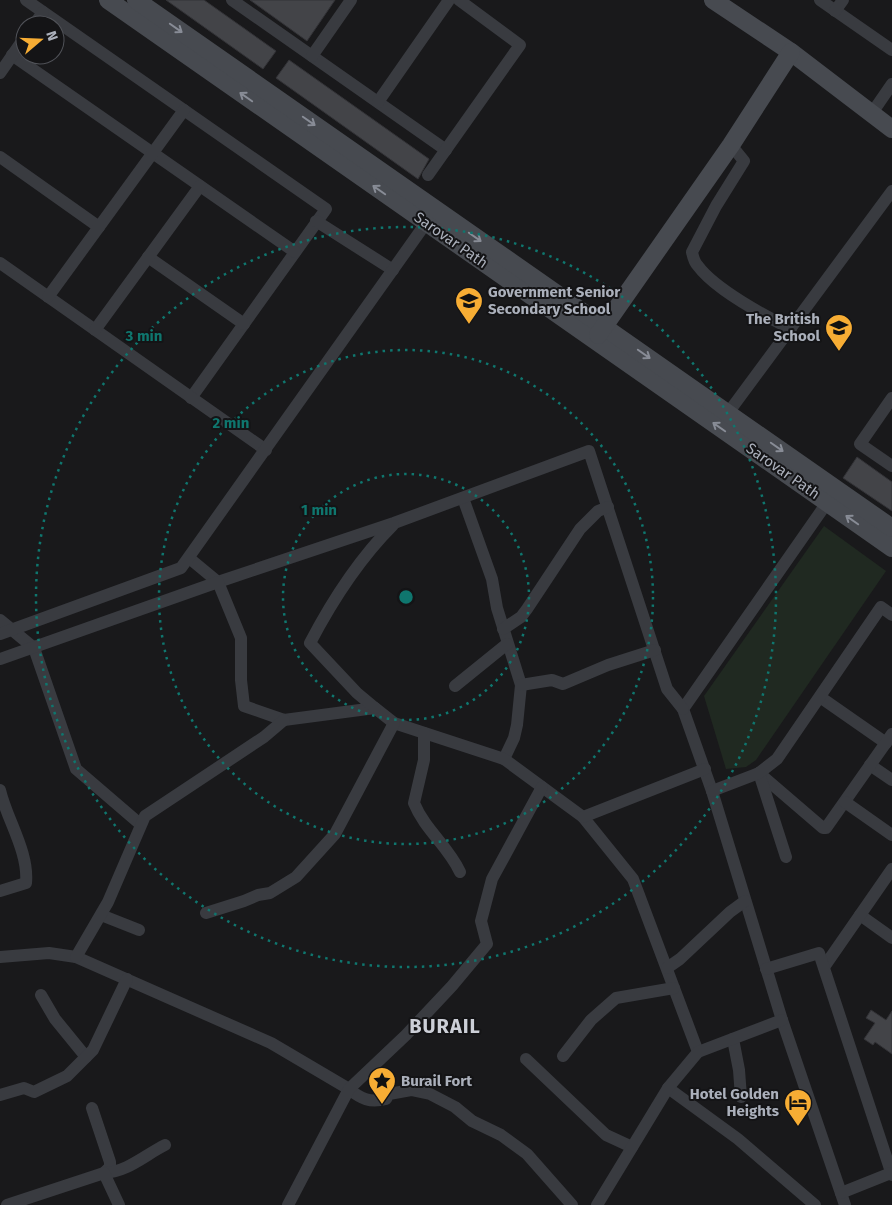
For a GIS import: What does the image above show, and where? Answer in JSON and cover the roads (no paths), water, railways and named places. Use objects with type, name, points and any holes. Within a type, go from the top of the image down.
[{"type":"main road","name":"Sarovar Path","points":[[108,0],[431,216],[832,496],[892,528]]},
{"type":"main road","name":"Sarovar Path","points":[[136,0],[431,216]]},
{"type":"main road","points":[[713,0],[791,52],[892,128]]},
{"type":"main road","points":[[599,333],[732,145],[791,52]]},
{"type":"main road","name":"Sarovar Path","points":[[599,333],[728,413],[832,496],[892,548]]},
{"type":"street","points":[[26,0],[326,209],[191,398]]},
{"type":"street","points":[[232,0],[446,150]]},
{"type":"street","points":[[312,56],[350,0]]},
{"type":"street","points":[[378,102],[449,0]]},
{"type":"street","points":[[428,175],[520,45],[459,0]]},
{"type":"street","points":[[820,0],[892,50]]},
{"type":"street","points":[[835,11],[843,0]]},
{"type":"street","points":[[0,73],[15,51]]},
{"type":"street","points":[[12,55],[295,252]]},
{"type":"street","points":[[872,113],[892,84]]},
{"type":"street","points":[[48,298],[184,110]]},
{"type":"street","points":[[732,145],[744,161],[716,206],[692,252],[697,266],[710,277],[754,310],[791,329]]},
{"type":"street","points":[[0,157],[99,227]]},
{"type":"street","points":[[95,330],[200,186]]},
{"type":"street","points":[[728,413],[892,191]]},
{"type":"street","points":[[0,634],[182,568],[431,216]]},
{"type":"street","points":[[316,221],[393,270]]},
{"type":"street","points":[[148,257],[244,324]]},
{"type":"street","points":[[0,264],[266,450]]},
{"type":"street","points":[[892,398],[860,444],[892,466]]},
{"type":"street","points":[[0,660],[218,582],[394,523],[589,450],[667,689],[683,709],[712,791],[745,901],[782,1020],[843,1199],[892,1174],[824,967],[819,953],[766,968]]},
{"type":"street","points":[[683,709],[832,496]]},
{"type":"street","points":[[463,498],[492,579],[497,608],[521,685],[517,725],[514,738],[504,759]]},
{"type":"street","points":[[503,629],[521,617],[580,529],[598,511],[608,507]]},
{"type":"street","points":[[394,523],[366,552],[337,595],[310,643],[357,693],[394,723],[504,759],[583,817],[634,879],[698,1052]]},
{"type":"street","points":[[189,558],[218,582],[241,638],[241,680],[244,706],[284,720],[375,708]]},
{"type":"street","points":[[712,791],[760,772],[777,759],[881,607],[892,615]]},
{"type":"street","points":[[0,620],[34,648],[76,769],[140,824]]},
{"type":"street","points":[[455,686],[507,644]]},
{"type":"street","points":[[521,685],[552,680],[563,684],[608,665],[655,650]]},
{"type":"street","points":[[760,772],[823,828],[826,828],[889,738],[820,696]]},
{"type":"street","points":[[76,957],[101,915],[145,816],[264,737],[284,720]]},
{"type":"street","points":[[206,913],[258,895],[270,893],[296,877],[334,834],[394,723]]},
{"type":"street","points":[[424,733],[424,760],[414,803],[428,830],[447,849],[460,872]]},
{"type":"street","points":[[870,765],[892,780]]},
{"type":"street","points":[[583,817],[704,769]]},
{"type":"street","points":[[760,772],[786,857]]},
{"type":"street","points":[[288,1205],[349,1089],[406,1035],[452,986],[487,944],[481,921],[492,879],[542,787]]},
{"type":"street","points":[[0,790],[2,810],[27,871],[26,883],[0,891]]},
{"type":"street","points":[[844,802],[892,836]]},
{"type":"street","points":[[824,967],[892,869]]},
{"type":"street","points":[[667,968],[680,959],[730,912],[745,901]]},
{"type":"street","points":[[101,915],[139,930]]},
{"type":"street","points":[[860,915],[892,938]]},
{"type":"street","points":[[0,957],[49,953],[76,957],[271,1043],[349,1089],[360,1098],[376,1102],[386,1098],[389,1094],[402,1090],[430,1094],[515,1144],[545,1173],[572,1205]]},
{"type":"street","points":[[0,1095],[24,1088],[34,1092],[67,1076],[93,1050],[127,979]]},
{"type":"street","points":[[563,1056],[591,1020],[616,998],[674,988]]},
{"type":"street","points":[[41,995],[55,1019],[86,1057]]},
{"type":"street","points":[[597,1205],[668,1088],[698,1052],[782,1020]]},
{"type":"street","points":[[733,1039],[739,1070],[741,1097]]},
{"type":"street","points":[[526,1059],[606,1135],[632,1147]]},
{"type":"street","points":[[668,1088],[738,1139],[814,1205]]},
{"type":"street","points":[[92,1108],[110,1162],[110,1167],[104,1173]]},
{"type":"street","points":[[8,1205],[104,1173],[114,1173],[130,1166],[145,1154],[165,1145]]},
{"type":"street","points":[[104,1173],[119,1205]]},
{"type":"place","name":"Government Senior Secondary School","points":[[469,325]]},
{"type":"place","name":"The British School","points":[[839,352]]},
{"type":"place","name":"Burail Fort","points":[[382,1105]]},
{"type":"place","name":"Hotel Golden Heights","points":[[798,1127]]},
{"type":"district","name":"BURAIL","points":[[445,1026]]}]
